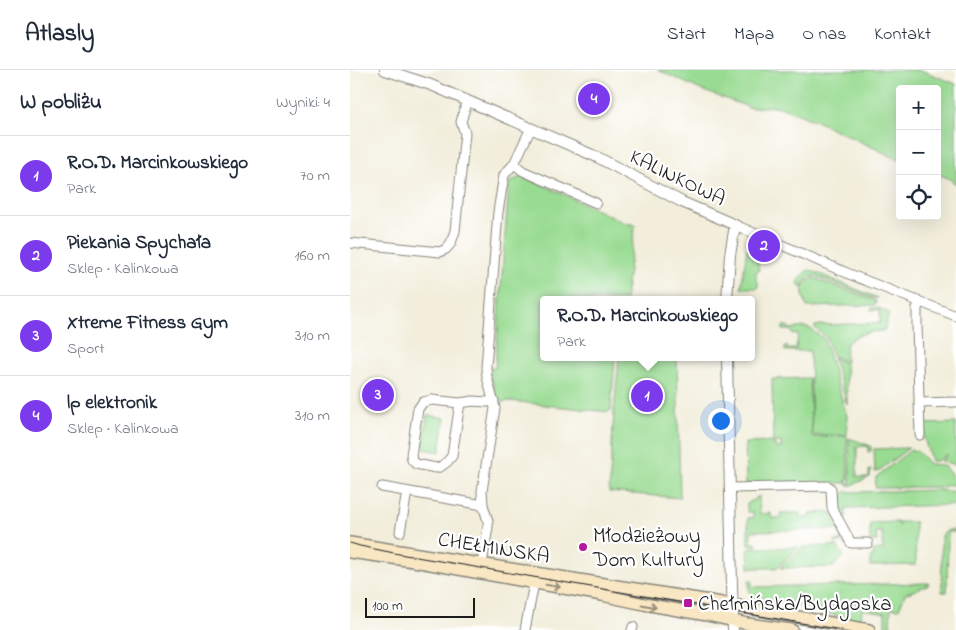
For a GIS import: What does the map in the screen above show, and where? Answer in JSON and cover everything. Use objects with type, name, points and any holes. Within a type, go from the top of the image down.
[{"type":"main road","name":"CHEŁMIŃSKA","points":[[350,543],[535,578],[710,600],[869,630]]},
{"type":"main road","name":"CHEŁMIŃSKA","points":[[350,552],[481,568]]},
{"type":"main road","name":"CHEŁMIŃSKA","points":[[535,578],[733,625],[748,624],[792,630]]},
{"type":"street","name":"KALINKOWA","points":[[385,70],[432,85],[467,100],[597,157],[682,202],[854,276],[956,316]]},
{"type":"street","points":[[350,243],[440,252],[451,243],[457,217],[465,133],[461,122],[467,100]]},
{"type":"street","points":[[481,568],[488,527],[482,491],[495,408],[486,367],[498,212],[504,175],[514,164],[530,128]]},
{"type":"street","points":[[514,164],[524,171],[596,203]]},
{"type":"street","points":[[727,296],[730,255],[735,225]]},
{"type":"street","points":[[920,302],[917,308],[920,435]]},
{"type":"street","points":[[728,361],[733,625]]},
{"type":"street","points":[[460,403],[450,459],[444,465],[436,468],[416,464],[412,460],[411,450],[420,405],[423,402],[432,400],[460,403],[494,401]]},
{"type":"street","points":[[919,403],[956,402]]},
{"type":"street","points":[[730,488],[828,486],[831,489],[832,508],[851,543],[868,543]]},
{"type":"street","points":[[382,487],[483,505]]},
{"type":"street","points":[[400,532],[407,492]]},
{"type":"street","points":[[525,630],[535,578]]},
{"type":"green space","points":[[658,70],[921,70],[956,84],[956,184],[941,175],[941,85],[896,85],[896,158],[816,121],[777,106],[751,108],[701,90]]},
{"type":"green space","points":[[520,177],[543,185],[623,222],[635,225],[626,296],[540,296],[540,361],[615,361],[611,410],[608,412],[510,401],[501,402],[496,395],[488,369],[495,368],[509,183]]},
{"type":"green space","points":[[752,244],[755,244],[757,251],[756,258],[758,259],[759,271],[756,272],[756,279],[758,288],[741,288],[747,249]]},
{"type":"green space","points":[[810,270],[878,298],[873,298],[816,276],[807,279],[801,288],[798,282],[805,272]]},
{"type":"green space","points":[[814,278],[876,301],[875,305],[807,307],[803,286]]},
{"type":"green space","points":[[871,308],[878,308],[889,313],[884,331],[868,333],[852,339],[846,346],[846,362],[832,355],[826,337],[815,326],[880,323],[880,310],[871,310]]},
{"type":"green space","points":[[783,326],[788,326],[789,329],[805,327],[811,329],[824,339],[847,416],[847,435],[812,435],[812,437],[847,436],[848,480],[845,481],[848,482],[848,486],[847,483],[746,484],[745,443],[772,442],[772,444],[776,444],[776,448],[781,448],[781,442],[773,442],[772,379],[809,378],[812,434],[810,351],[785,351],[785,346],[787,346],[787,349],[796,349],[798,335],[793,334],[791,330],[783,330]]},
{"type":"green space","points":[[833,357],[846,364],[847,404]]},
{"type":"green space","points":[[619,361],[677,361],[680,498],[609,492]]},
{"type":"green space","points":[[427,415],[445,418],[440,452],[422,449]]},
{"type":"green space","points":[[956,423],[956,465],[940,461],[947,454],[937,461],[931,461],[924,438],[924,424]]},
{"type":"green space","points":[[849,438],[871,446],[871,451],[868,452],[868,446],[857,447],[857,477],[869,477],[869,470],[871,470],[870,477],[850,486]]},
{"type":"green space","points":[[909,448],[877,472],[875,472],[874,449]]},
{"type":"green space","points":[[911,450],[917,451],[930,464],[943,465],[956,481],[956,484],[940,487],[876,488],[876,477]]},
{"type":"green space","points":[[941,490],[956,492],[956,505],[846,508],[846,518],[841,517],[840,497],[845,492]]},
{"type":"green space","points":[[759,496],[760,514],[771,513],[771,518],[781,518],[780,513],[800,513],[801,518],[811,517],[811,513],[831,512],[840,529],[751,531],[751,543],[756,543],[757,546],[748,545],[748,518],[753,518],[753,512],[747,512],[747,504]]},
{"type":"green space","points":[[898,522],[899,526],[900,522],[915,522],[916,565],[870,566],[874,550],[883,550],[882,532],[876,532],[877,541],[870,541],[870,523]]},
{"type":"green space","points":[[841,530],[844,536],[842,542],[836,544],[835,541],[841,541]]},
{"type":"green space","points":[[948,530],[956,530],[956,532],[948,532],[947,592],[942,592],[941,536]]},
{"type":"green space","points":[[837,546],[844,556],[833,567],[781,568],[803,547]]},
{"type":"green space","points":[[799,547],[776,568],[749,568],[748,550],[750,548]]},
{"type":"green space","points":[[749,580],[752,580],[752,587],[929,583],[905,594],[899,609],[891,608],[890,626],[898,627],[899,629],[885,627],[885,613],[862,609],[861,624],[815,609],[755,598],[750,593]]},
{"type":"tram line","points":[[350,543],[399,554],[842,630]]},
{"type":"place","name":"lp elektronik","points":[[594,99]]},
{"type":"place","name":"Piekania Spychała","points":[[764,246]]},
{"type":"place","name":"Xtreme Fitness Gym","points":[[378,395]]},
{"type":"place","name":"R.O.D. Marcinkowskiego","points":[[647,396]]},
{"type":"place","name":"Młodzieżowy Dom Kultury","points":[[583,547]]},
{"type":"place","name":"Chełmińska/Bydgoska","points":[[688,603]]}]
